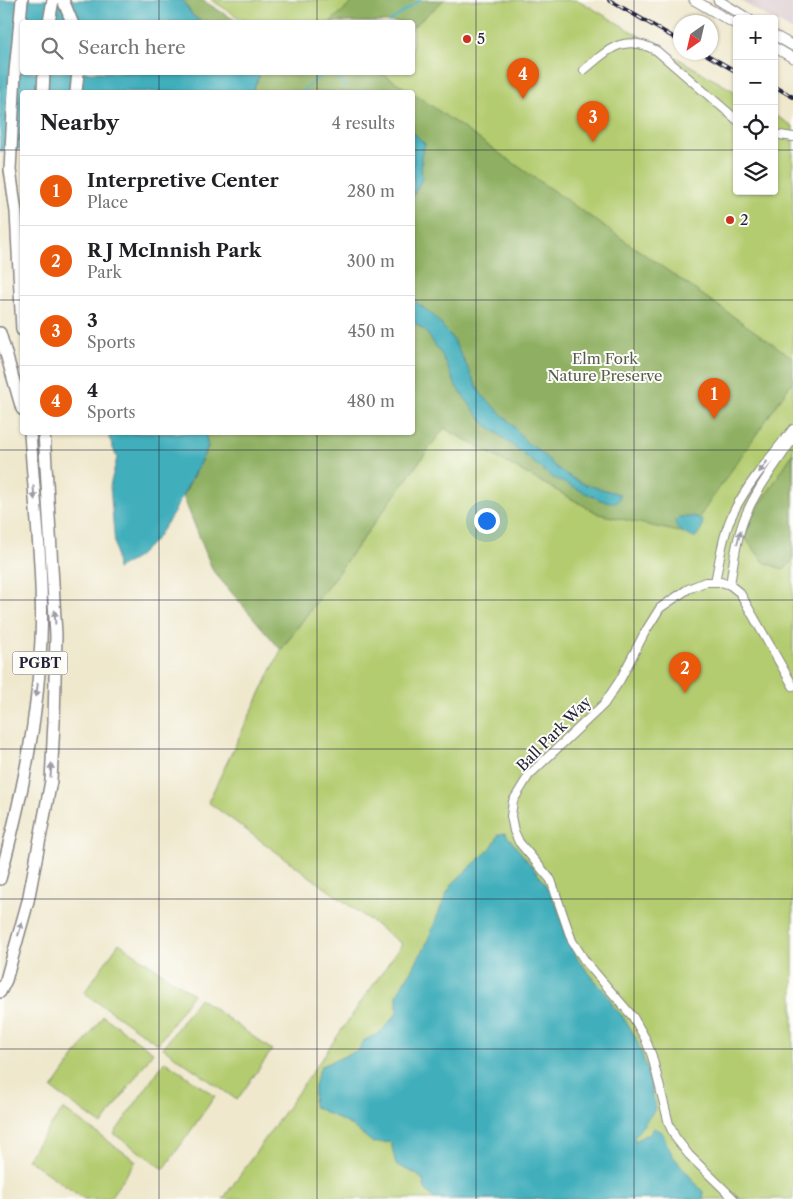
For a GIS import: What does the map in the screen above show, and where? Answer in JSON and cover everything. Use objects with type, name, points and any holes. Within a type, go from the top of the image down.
[{"type":"highway","points":[[20,20],[22,0]]},
{"type":"highway","points":[[49,20],[53,0]]},
{"type":"highway","points":[[64,0],[71,20]]},
{"type":"highway","points":[[20,21],[15,72],[10,170],[16,212],[20,291]]},
{"type":"highway","points":[[43,90],[44,75]]},
{"type":"highway","points":[[76,90],[78,75]]},
{"type":"highway","points":[[0,333],[20,402]]},
{"type":"highway","name":"PGBT","points":[[0,992],[6,980],[28,901],[51,781],[56,635],[45,435]]},
{"type":"highway","name":"PGBT","points":[[0,879],[19,808],[30,750],[41,639],[41,588],[29,436]]},
{"type":"highway","points":[[0,1000],[6,980]]},
{"type":"main road","points":[[694,0],[733,23]]},
{"type":"main road","points":[[718,0],[742,15]]},
{"type":"main road","points":[[778,37],[793,46]]},
{"type":"main road","points":[[778,49],[793,58]]},
{"type":"street","points":[[584,70],[606,51],[619,44],[627,42],[649,46],[658,51],[733,117]]},
{"type":"street","points":[[778,135],[793,137]]},
{"type":"street","points":[[714,582],[734,510],[772,455],[793,429]]},
{"type":"street","points":[[793,439],[749,508],[739,535],[730,585],[740,593],[747,604],[793,686]]},
{"type":"street","name":"Ball Park Way","points":[[730,585],[705,582],[688,589],[660,608],[620,680],[604,704],[529,775],[513,801],[511,816],[514,831],[520,842],[551,880],[572,941],[585,961],[633,1017],[645,1038],[652,1056],[669,1124],[675,1137],[689,1155],[734,1199]]},
{"type":"shaded area","points":[[739,0],[793,0],[793,31],[778,22],[778,15],[764,15]]},
{"type":"green space","points":[[182,0],[202,0],[235,20],[199,20],[193,16]]},
{"type":"green space","points":[[211,0],[359,0],[338,20],[243,20]]},
{"type":"green space","points":[[355,0],[444,0],[415,25],[415,20],[332,20]]},
{"type":"green space","points":[[444,0],[578,0],[673,56],[673,60],[681,60],[733,91],[733,195],[778,195],[778,117],[793,126],[793,1199],[223,1199],[402,944],[208,802],[281,650],[444,428],[599,514],[676,530],[415,304],[415,90],[319,90],[345,75],[415,75],[415,25]]},
{"type":"green space","points":[[385,75],[408,90],[253,90],[259,76]]},
{"type":"green space","name":"Elm Fork Nature Preserve","points":[[415,94],[793,358],[793,381],[700,516],[679,532],[599,514],[444,428],[281,650],[213,571],[183,496],[208,447],[205,435],[415,435]]},
{"type":"green space","points":[[793,453],[793,560],[784,570],[764,562],[745,538],[752,517]]},
{"type":"green space","points":[[119,943],[193,994],[158,1044],[84,993]]},
{"type":"green space","points":[[199,998],[272,1050],[237,1100],[163,1048]]},
{"type":"green space","points":[[103,1016],[153,1052],[102,1125],[52,1089]]},
{"type":"green space","points":[[165,1061],[215,1096],[164,1169],[114,1134]]},
{"type":"green space","points":[[63,1109],[136,1161],[109,1199],[84,1199],[27,1159]]},
{"type":"water","points":[[0,0],[182,0],[193,16],[199,20],[20,20],[20,75],[259,75],[253,90],[20,90],[20,149],[0,151]]},
{"type":"water","points":[[415,134],[425,144],[421,156],[422,179],[415,192]]},
{"type":"water","points":[[415,301],[434,316],[453,339],[481,394],[509,421],[527,443],[572,478],[584,484],[619,494],[620,498],[616,503],[600,500],[552,477],[483,422],[457,388],[442,355],[426,332],[415,323]]},
{"type":"water","points":[[108,435],[205,435],[208,447],[173,514],[156,539],[138,557],[117,569],[110,486],[117,458]]},
{"type":"water","points":[[693,516],[702,519],[701,530],[694,538],[680,531],[675,521],[679,517]]},
{"type":"water","points":[[505,833],[542,879],[557,906],[569,944],[580,962],[609,997],[614,1008],[621,1014],[636,1038],[646,1066],[655,1105],[654,1111],[634,1137],[635,1141],[645,1135],[648,1136],[654,1128],[661,1131],[673,1156],[703,1192],[704,1199],[434,1199],[425,1189],[423,1180],[416,1174],[396,1165],[391,1142],[373,1143],[352,1126],[313,1106],[314,1085],[321,1066],[359,1050],[363,1041],[381,1032],[397,1013],[397,994],[425,947],[452,884],[491,848],[499,834]]},
{"type":"waterway","points":[[392,20],[420,0]]},
{"type":"waterway","points":[[303,90],[321,75]]},
{"type":"waterway","points":[[335,75],[346,87]]},
{"type":"railway","points":[[609,0],[673,37]]},
{"type":"railway","points":[[716,60],[733,70]]},
{"type":"railway","points":[[778,88],[793,97]]},
{"type":"place","name":"5","points":[[467,39]]},
{"type":"place","name":"4","points":[[523,99]]},
{"type":"place","name":"3","points":[[593,142]]},
{"type":"place","name":"2","points":[[730,220]]},
{"type":"place","name":"Interpretive Center","points":[[714,419]]},
{"type":"place","name":"R J McInnish Park","points":[[685,693]]}]
